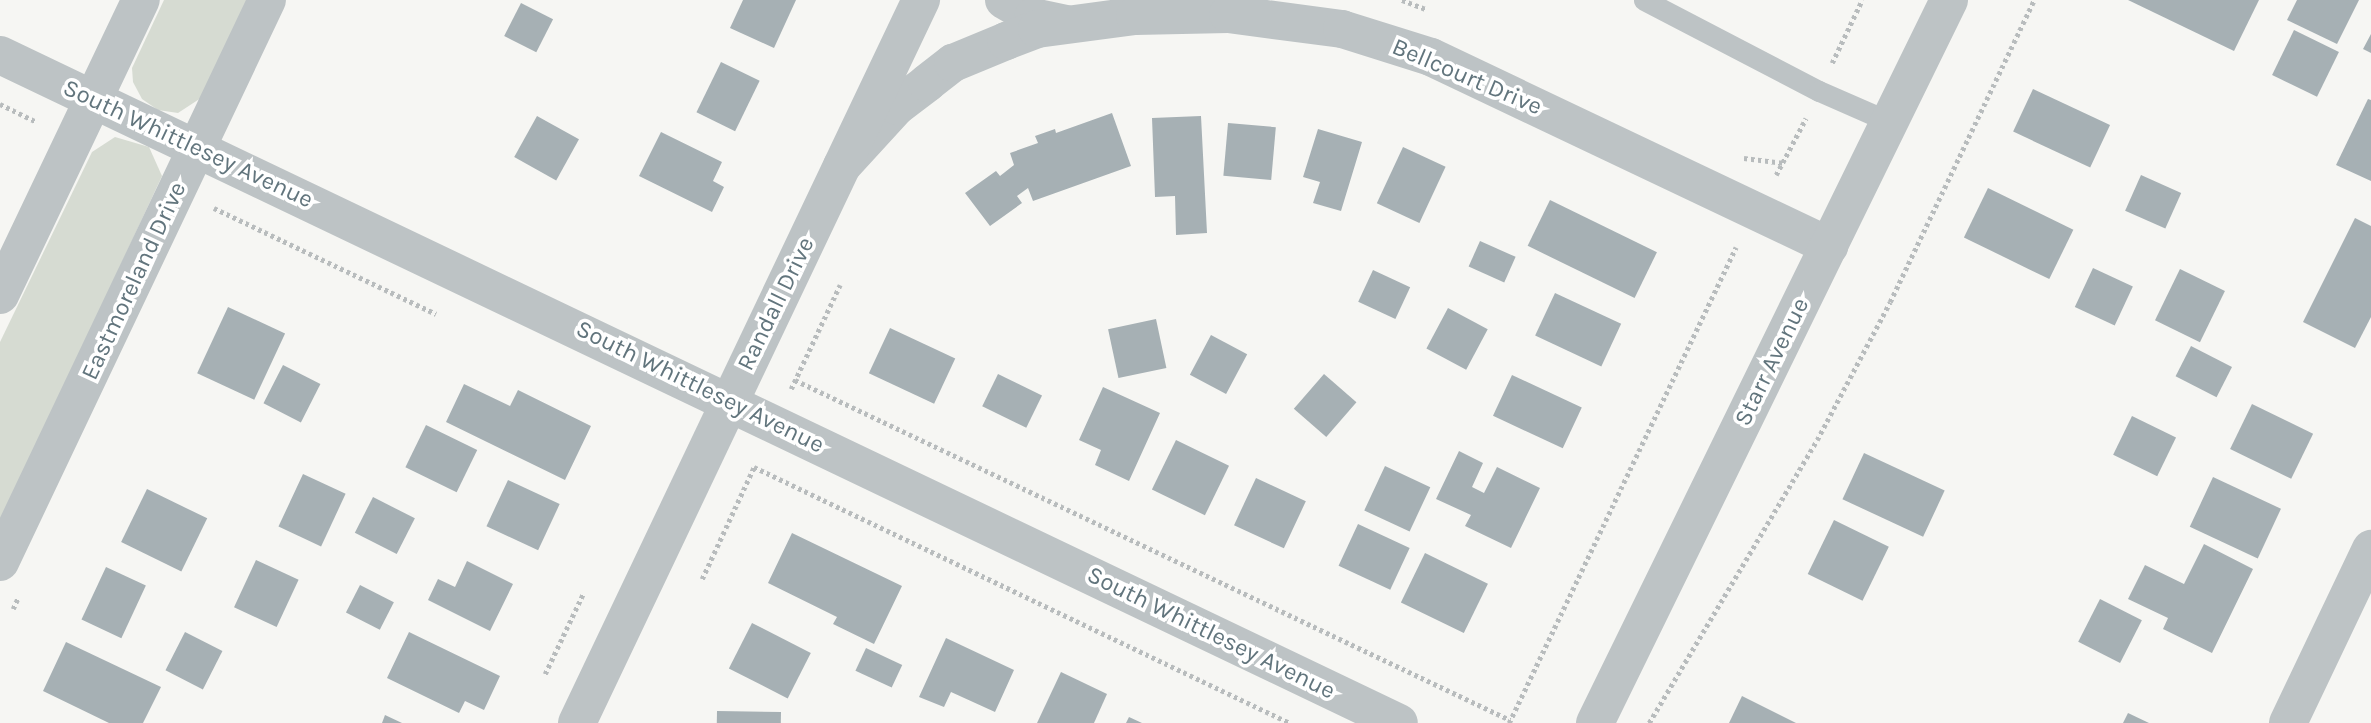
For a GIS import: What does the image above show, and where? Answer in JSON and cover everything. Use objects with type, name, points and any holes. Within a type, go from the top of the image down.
[{"type":"street","points":[[0,295],[141,0]]},
{"type":"street","name":"Eastmoreland Drive","points":[[0,562],[267,0]]},
{"type":"street","name":"Randall Drive","points":[[577,723],[921,0]]},
{"type":"street","name":"Bellcourt Drive","points":[[1004,0],[1056,25],[1159,13],[1228,14],[1372,38],[1455,67],[1829,246]]},
{"type":"street","name":"Starr Avenue","points":[[1595,723],[1949,0]]},
{"type":"street","name":"Bellcourt Drive","points":[[842,166],[897,106],[953,64],[1037,29],[1077,23]]},
{"type":"street","name":"South Whittlesey Avenue","points":[[0,55],[730,401],[1399,723]]},
{"type":"street","points":[[2288,723],[2371,548]]},
{"type":"street","points":[[610,723],[628,616]]},
{"type":"lane","points":[[1644,0],[1819,91],[1890,122]]},
{"type":"path","points":[[795,380],[1510,722],[1737,246],[1819,91],[1862,0]]},
{"type":"path","points":[[1649,723],[1817,440],[1895,292],[2034,0]]},
{"type":"path","points":[[207,204],[436,314]]},
{"type":"path","points":[[1724,240],[1737,246]]},
{"type":"path","points":[[754,467],[1290,723]]},
{"type":"path","points":[[545,674],[583,594]]},
{"type":"shaded area","points":[[164,0],[249,0],[204,96],[178,113],[158,110],[142,99],[133,82],[132,68]]},
{"type":"shaded area","points":[[115,137],[149,147],[162,176],[0,525],[0,342],[92,152]]},
{"type":"building","points":[[743,0],[796,0],[774,48],[730,28]]},
{"type":"building","points":[[2128,0],[2259,0],[2234,51]]},
{"type":"building","points":[[2297,0],[2359,0],[2337,44],[2287,20]]},
{"type":"building","points":[[521,3],[553,19],[536,52],[504,36]]},
{"type":"building","points":[[2294,30],[2339,52],[2317,97],[2272,75]]},
{"type":"building","points":[[2371,34],[2371,53],[2363,49]]},
{"type":"building","points":[[721,62],[760,81],[735,131],[696,112]]},
{"type":"building","points":[[2033,89],[2110,125],[2090,168],[2013,132]]},
{"type":"building","points":[[2368,99],[2371,100],[2371,181],[2336,165]]},
{"type":"building","points":[[1112,113],[1131,166],[1033,201],[1028,188],[1017,196],[1022,203],[990,226],[965,193],[996,171],[1000,176],[1014,165],[1010,153],[1038,143],[1035,136],[1055,129],[1056,133]]},
{"type":"building","points":[[537,116],[579,139],[556,180],[514,157]]},
{"type":"building","points":[[1201,116],[1207,233],[1176,235],[1175,196],[1155,197],[1152,118]]},
{"type":"building","points":[[1228,123],[1276,127],[1271,180],[1223,176]]},
{"type":"building","points":[[1318,129],[1362,142],[1341,211],[1313,203],[1320,182],[1303,177]]},
{"type":"building","points":[[661,132],[722,162],[713,181],[724,187],[712,212],[639,176]]},
{"type":"building","points":[[1403,147],[1446,167],[1419,223],[1377,203]]},
{"type":"building","points":[[2141,175],[2181,193],[2165,229],[2125,211]]},
{"type":"building","points":[[1988,188],[2073,230],[2049,279],[1964,237]]},
{"type":"building","points":[[1550,200],[1657,252],[1635,298],[1528,246]]},
{"type":"building","points":[[2355,218],[2371,226],[2371,317],[2355,348],[2303,322]]},
{"type":"building","points":[[1480,241],[1516,257],[1504,282],[1469,267]]},
{"type":"building","points":[[2093,268],[2133,287],[2115,326],[2075,307]]},
{"type":"building","points":[[2180,269],[2225,291],[2200,342],[2155,320]]},
{"type":"building","points":[[1373,270],[1410,287],[1395,319],[1358,302]]},
{"type":"building","points":[[1555,293],[1621,324],[1601,366],[1535,336]]},
{"type":"building","points":[[228,307],[285,334],[254,400],[197,373]]},
{"type":"building","points":[[1448,308],[1488,329],[1466,370],[1426,349]]},
{"type":"building","points":[[1156,319],[1166,368],[1118,378],[1108,329]]},
{"type":"building","points":[[890,328],[955,358],[934,404],[869,373]]},
{"type":"building","points":[[1211,335],[1247,354],[1226,394],[1190,375]]},
{"type":"building","points":[[2191,346],[2232,367],[2217,397],[2176,376]]},
{"type":"building","points":[[283,365],[320,384],[301,422],[263,403]]},
{"type":"building","points":[[998,374],[1042,395],[1026,428],[982,406]]},
{"type":"building","points":[[1324,374],[1356,402],[1326,437],[1294,409]]},
{"type":"building","points":[[1512,375],[1582,408],[1563,448],[1493,416]]},
{"type":"building","points":[[464,384],[510,406],[518,390],[591,426],[565,480],[446,422]]},
{"type":"building","points":[[1103,387],[1160,413],[1129,481],[1095,465],[1101,450],[1079,440]]},
{"type":"building","points":[[2252,404],[2313,434],[2291,479],[2230,449]]},
{"type":"building","points":[[2132,416],[2176,437],[2157,476],[2113,455]]},
{"type":"building","points":[[426,425],[477,450],[457,492],[405,467]]},
{"type":"building","points":[[1176,440],[1229,466],[1205,515],[1152,489]]},
{"type":"building","points":[[1459,451],[1483,463],[1472,487],[1484,493],[1497,467],[1540,488],[1511,548],[1465,526],[1471,515],[1436,499]]},
{"type":"building","points":[[1864,453],[1945,491],[1923,537],[1842,499]]},
{"type":"building","points":[[1385,466],[1430,487],[1410,532],[1364,510]]},
{"type":"building","points":[[303,474],[346,494],[321,546],[278,527]]},
{"type":"building","points":[[2213,477],[2281,509],[2258,559],[2190,527]]},
{"type":"building","points":[[1256,478],[1306,501],[1284,548],[1234,525]]},
{"type":"building","points":[[508,480],[560,504],[538,550],[486,526]]},
{"type":"building","points":[[147,489],[207,518],[181,571],[121,542]]},
{"type":"building","points":[[373,497],[415,518],[397,554],[355,533]]},
{"type":"building","points":[[1834,520],[1889,547],[1863,601],[1808,574]]},
{"type":"building","points":[[1358,524],[1410,548],[1390,590],[1339,566]]},
{"type":"building","points":[[792,533],[902,586],[874,644],[833,624],[837,617],[768,583]]},
{"type":"building","points":[[2204,544],[2253,569],[2212,653],[2163,629],[2168,618],[2128,599],[2145,565],[2184,584]]},
{"type":"building","points":[[1425,553],[1488,584],[1464,633],[1401,602]]},
{"type":"building","points":[[256,560],[299,580],[277,627],[234,607]]},
{"type":"building","points":[[467,561],[513,584],[490,631],[428,600],[438,579],[455,587]]},
{"type":"building","points":[[106,567],[146,586],[121,638],[81,620]]},
{"type":"building","points":[[360,585],[394,602],[380,630],[346,613]]},
{"type":"building","points":[[2100,599],[2142,620],[2120,663],[2078,642]]},
{"type":"building","points":[[752,623],[811,653],[788,698],[729,668]]},
{"type":"building","points":[[185,632],[222,651],[203,689],[165,670]]},
{"type":"building","points":[[409,632],[500,676],[484,710],[465,701],[459,713],[387,678]]},
{"type":"building","points":[[946,638],[1014,670],[995,712],[951,692],[944,707],[919,697]]},
{"type":"building","points":[[66,642],[161,687],[143,723],[109,723],[43,691]]},
{"type":"building","points":[[866,648],[902,665],[892,688],[855,671]]},
{"type":"building","points":[[1061,672],[1107,694],[1094,723],[1037,723]]},
{"type":"building","points":[[1742,696],[1796,723],[1729,723]]},
{"type":"building","points":[[717,711],[781,712],[781,723],[717,723]]},
{"type":"building","points":[[2128,713],[2149,723],[2123,723]]},
{"type":"building","points":[[385,715],[402,723],[382,723]]},
{"type":"building","points":[[1129,717],[1142,723],[1126,723]]}]
